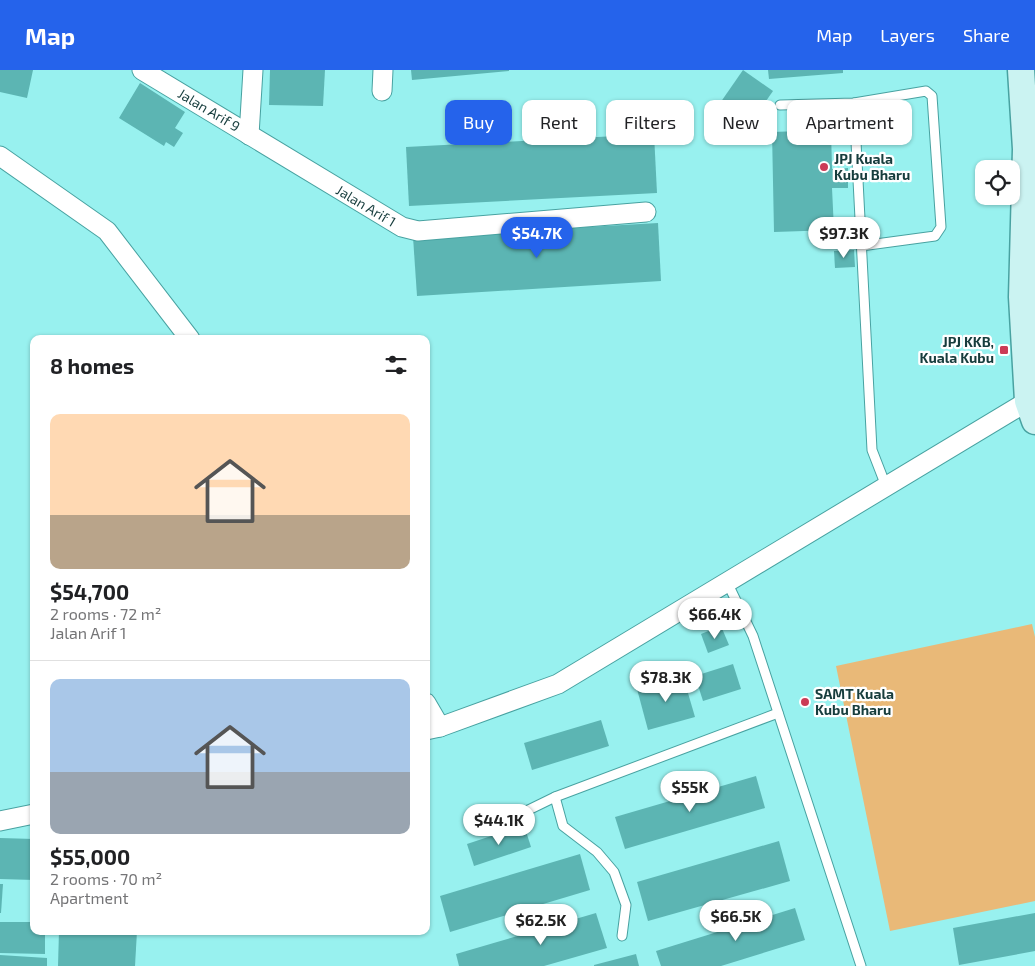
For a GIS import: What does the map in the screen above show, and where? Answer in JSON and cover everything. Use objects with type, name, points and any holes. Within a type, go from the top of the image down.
[{"type":"main road","points":[[1021,70],[1026,149],[1022,297],[1031,411]]},
{"type":"street","name":"Jalan Arif 9","points":[[142,70],[249,134]]},
{"type":"street","points":[[249,134],[253,70]]},
{"type":"street","points":[[382,91],[383,70]]},
{"type":"street","name":"Jalan Arif 1","points":[[249,134],[402,227],[418,231],[646,212]]},
{"type":"street","points":[[0,156],[107,231],[187,335]]},
{"type":"street","points":[[433,728],[558,684],[886,486],[1031,411]]},
{"type":"street","points":[[0,821],[30,815]]},
{"type":"lane","points":[[861,246],[935,236],[941,226],[932,96],[926,91],[872,100]]},
{"type":"lane","points":[[780,105],[787,105]]},
{"type":"lane","points":[[856,145],[872,450],[886,486]]},
{"type":"lane","points":[[727,582],[753,636],[862,966]]},
{"type":"lane","points":[[512,818],[555,797],[778,713]]},
{"type":"lane","points":[[555,797],[564,826],[598,852],[614,872],[626,905],[622,936]]},
{"type":"shaded area","points":[[1032,624],[1035,637],[1035,901],[890,931],[836,666]]},
{"type":"building","points":[[0,70],[33,70],[27,98],[0,92]]},
{"type":"building","points":[[270,70],[325,70],[323,106],[269,105]]},
{"type":"building","points":[[411,70],[509,70],[509,71],[412,80]]},
{"type":"building","points":[[743,70],[773,91],[767,100],[722,100]]},
{"type":"building","points":[[768,70],[843,70],[843,73],[769,79]]},
{"type":"building","points":[[140,83],[185,112],[175,128],[183,133],[174,147],[166,142],[164,146],[119,118]]},
{"type":"building","points":[[787,131],[787,145],[831,145],[832,169],[848,168],[848,188],[832,188],[834,230],[774,232],[772,145],[777,145],[777,132]]},
{"type":"building","points":[[596,137],[606,137],[606,145],[655,145],[657,193],[409,206],[406,147],[512,145],[512,141],[522,141],[522,145],[596,145]]},
{"type":"building","points":[[658,223],[661,281],[417,296],[413,237]]},
{"type":"building","points":[[854,250],[855,267],[835,268],[834,251]]},
{"type":"building","points":[[721,626],[729,645],[708,653],[701,634]]},
{"type":"building","points":[[733,664],[741,689],[703,701],[695,676]]},
{"type":"building","points":[[683,676],[695,717],[648,730],[637,689]]},
{"type":"building","points":[[601,720],[609,746],[532,770],[524,743]]},
{"type":"building","points":[[756,776],[765,808],[625,849],[615,817]]},
{"type":"building","points":[[524,825],[531,847],[474,866],[467,844]]},
{"type":"building","points":[[0,838],[30,839],[30,880],[0,879]]},
{"type":"building","points":[[779,841],[790,881],[648,921],[637,882]]},
{"type":"building","points":[[580,854],[590,890],[450,932],[440,896]]},
{"type":"building","points":[[0,884],[3,884],[1,913],[0,913]]},
{"type":"building","points":[[795,908],[805,940],[721,966],[661,966],[656,951]]},
{"type":"building","points":[[596,913],[607,948],[544,966],[459,966],[456,954]]},
{"type":"building","points":[[1035,913],[1035,951],[959,965],[953,928]]},
{"type":"building","points":[[0,922],[30,922],[30,935],[45,935],[45,954],[0,953]]},
{"type":"building","points":[[59,935],[137,935],[135,966],[58,966]]},
{"type":"building","points":[[636,954],[639,966],[594,966],[594,965]]},
{"type":"building","points":[[0,955],[47,958],[47,966],[0,966]]},
{"type":"place","name":"JPJ Kuala Kubu Bharu","points":[[824,167]]},
{"type":"place","name":"JPJ KKB, Kuala Kubu","points":[[1004,350]]},
{"type":"place","name":"SAMT Kuala Kubu Bharu","points":[[805,702]]}]
